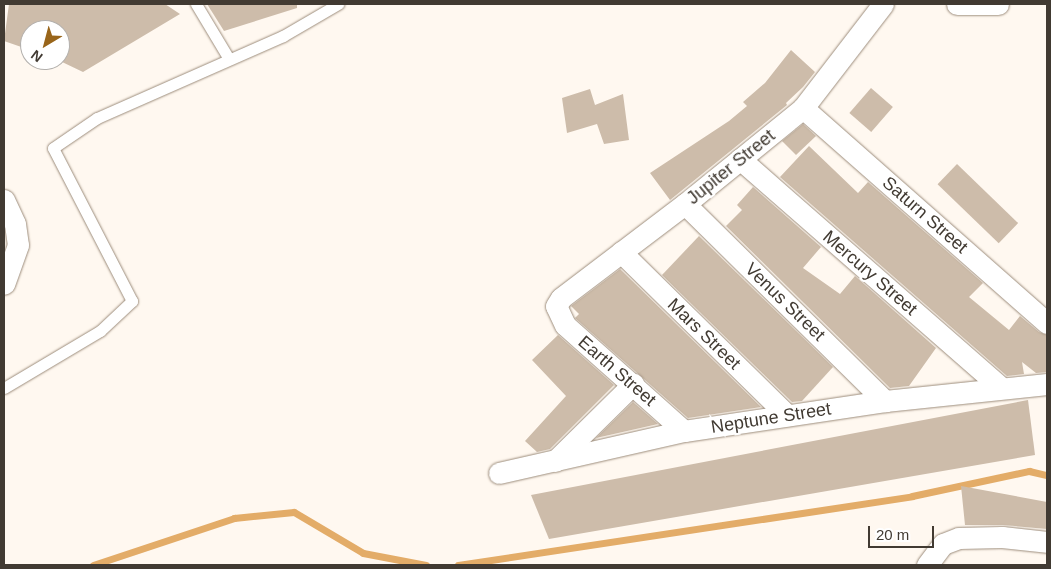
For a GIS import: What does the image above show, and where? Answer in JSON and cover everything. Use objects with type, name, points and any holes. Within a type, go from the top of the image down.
[{"type":"street","name":"Jupiter Street","points":[[556,306],[561,298],[685,204],[803,108],[883,4]]},
{"type":"street","points":[[957,4],[998,4]]},
{"type":"street","name":"Saturn Street","points":[[803,108],[1047,323]]},
{"type":"street","name":"Mercury Street","points":[[740,159],[1000,387]]},
{"type":"street","points":[[4,200],[15,224],[18,245],[4,284]]},
{"type":"street","name":"Venus Street","points":[[685,204],[885,400]]},
{"type":"street","name":"Mars Street","points":[[621,252],[787,415]]},
{"type":"street","name":"Earth Street","points":[[556,306],[565,325],[684,431]]},
{"type":"street","points":[[554,462],[633,384]]},
{"type":"street","name":"Neptune Street","points":[[499,473],[684,431],[885,400],[1000,387],[1047,384]]},
{"type":"street","points":[[927,565],[943,544],[959,538],[1002,537],[1047,542]]},
{"type":"lane","points":[[196,4],[230,59]]},
{"type":"lane","points":[[4,388],[100,331],[132,301],[53,148],[97,118],[282,36],[338,4]]},
{"type":"building","points":[[9,4],[165,4],[180,14],[83,72],[70,66],[70,20],[20,20],[20,47],[4,41]]},
{"type":"building","points":[[207,4],[297,4],[297,8],[224,31]]},
{"type":"building","points":[[791,50],[815,72],[803,87],[786,103],[787,105],[670,200],[650,173],[729,121],[747,106],[743,102],[765,83]]},
{"type":"building","points":[[871,88],[893,107],[871,132],[849,113]]},
{"type":"building","points":[[590,89],[595,105],[623,94],[629,140],[604,144],[597,124],[567,133],[562,98]]},
{"type":"building","points":[[803,124],[816,136],[796,155],[782,141]]},
{"type":"building","points":[[809,146],[858,193],[868,182],[983,283],[969,297],[1009,330],[1020,316],[1039,332],[1047,335],[1047,372],[1036,373],[1022,362],[1024,374],[1007,376],[780,177]]},
{"type":"building","points":[[957,164],[1018,223],[999,243],[938,184]]},
{"type":"building","points":[[753,187],[821,247],[803,268],[840,294],[855,276],[936,348],[909,386],[890,388],[726,226],[742,210],[737,205]]},
{"type":"building","points":[[699,236],[833,367],[802,401],[792,402],[662,275]]},
{"type":"building","points":[[620,269],[761,407],[688,418],[575,318],[579,314],[571,306]]},
{"type":"building","points":[[558,335],[614,385],[550,449],[537,452],[525,441],[566,396],[532,360]]},
{"type":"building","points":[[1028,400],[1035,455],[549,539],[531,495]]},
{"type":"building","points":[[633,402],[658,424],[596,438]]},
{"type":"building","points":[[961,486],[1047,502],[1047,529],[1003,525],[965,525]]},
{"type":"waterway","points":[[458,565],[912,496],[1029,471],[1047,475]]},
{"type":"waterway","points":[[93,565],[234,518],[294,512],[363,553],[426,565]]}]
